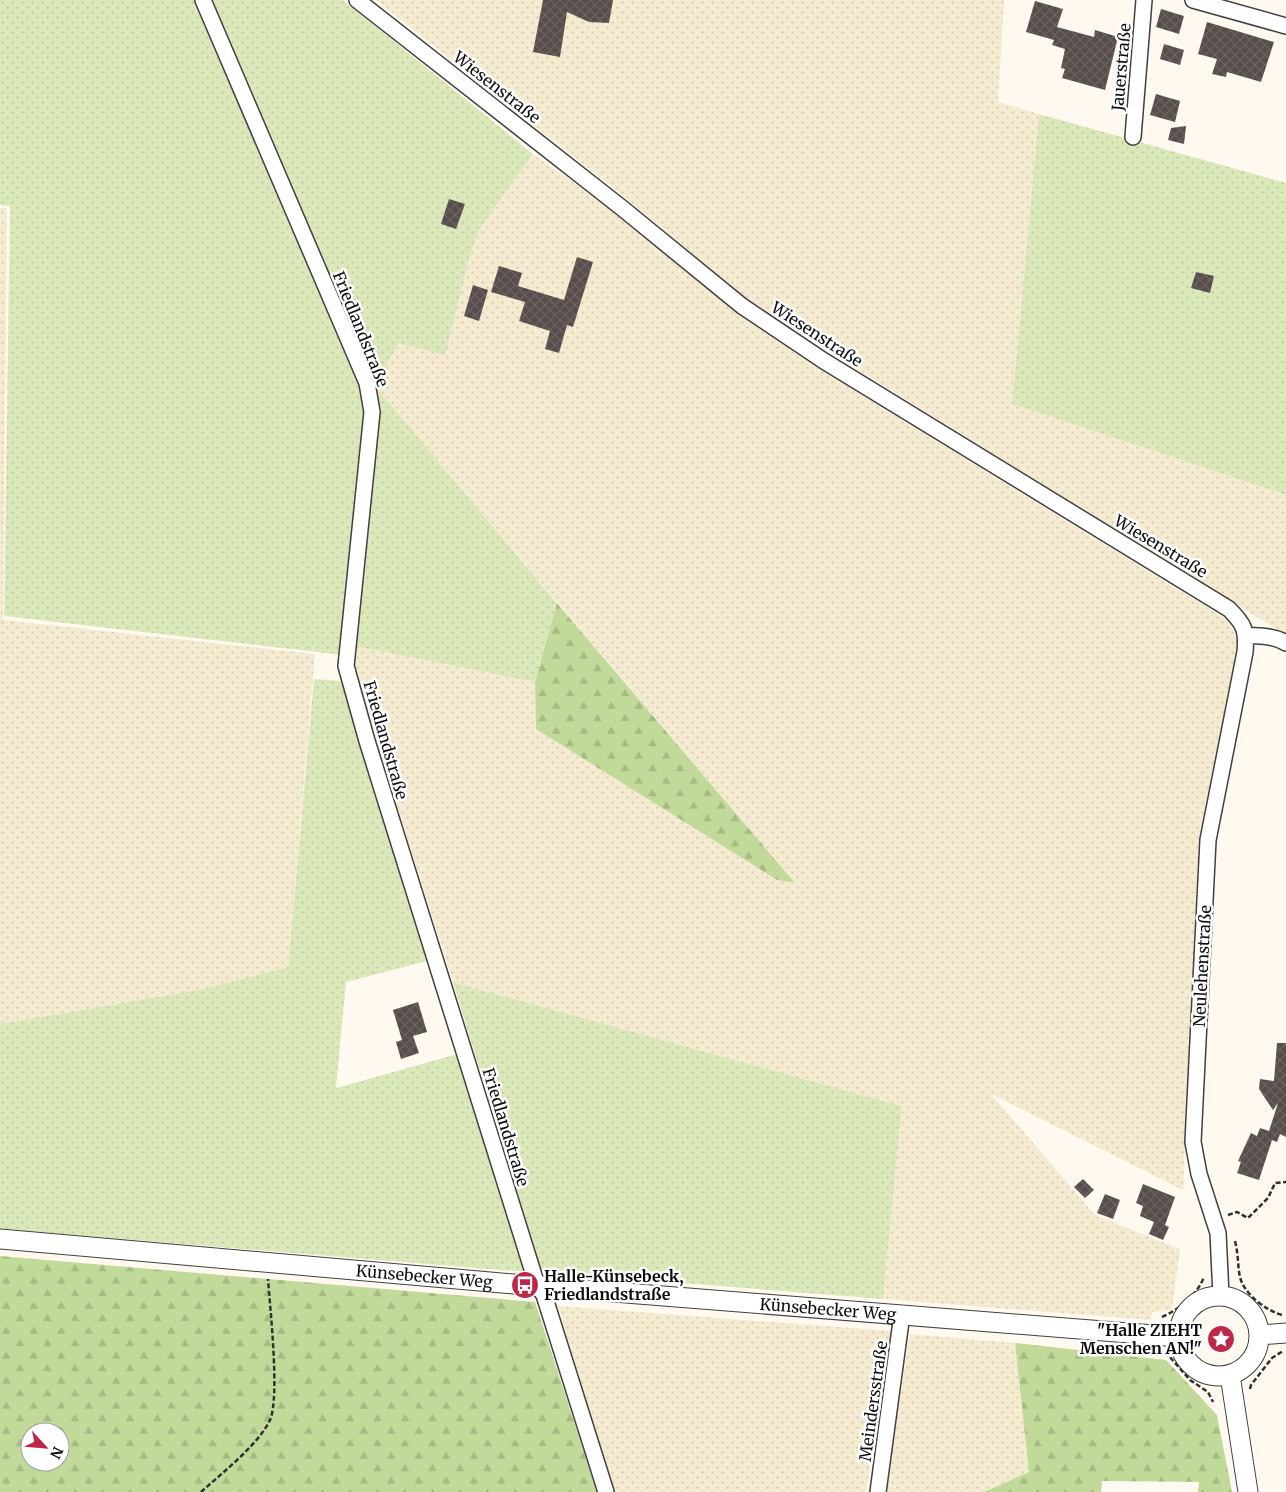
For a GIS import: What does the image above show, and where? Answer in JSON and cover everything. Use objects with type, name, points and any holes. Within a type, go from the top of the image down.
[{"type":"street","name":"Friedlandstraße","points":[[204,0],[367,383],[372,412],[346,666],[367,742],[537,1285],[544,1295],[606,1492]]},
{"type":"street","name":"Wiesenstraße","points":[[357,0],[622,208],[742,306],[832,366],[1229,609],[1241,620],[1247,636]]},
{"type":"street","name":"Jauerstraße","points":[[1133,137],[1144,0]]},
{"type":"street","points":[[1193,0],[1286,26]]},
{"type":"street","points":[[1247,636],[1263,635],[1286,643]]},
{"type":"street","name":"Neulehenstraße","points":[[1221,1296],[1218,1233],[1199,1174],[1194,1132],[1208,840],[1247,636]]},
{"type":"street","name":"Künsebecker Weg","points":[[0,1239],[1179,1337]]},
{"type":"street","points":[[1221,1296],[1235,1298],[1248,1307],[1256,1320],[1260,1335],[1256,1352],[1246,1366],[1230,1375],[1212,1376],[1195,1368],[1184,1354],[1179,1337],[1182,1321],[1191,1308],[1204,1299],[1221,1296]]},
{"type":"street","name":"Meindersstraße","points":[[878,1492],[902,1314]]},
{"type":"street","points":[[1260,1335],[1285,1342]]},
{"type":"street","points":[[1230,1375],[1248,1492]]},
{"type":"path","points":[[1230,1223],[1228,1216],[1237,1212],[1248,1218],[1268,1198],[1276,1183],[1286,1182]]},
{"type":"path","points":[[1234,1238],[1239,1276],[1244,1290],[1270,1311],[1282,1315]]},
{"type":"path","points":[[201,1492],[244,1453],[269,1421],[273,1408],[273,1352],[267,1270]]},
{"type":"path","points":[[1162,1317],[1176,1310],[1200,1288],[1204,1277]]},
{"type":"path","points":[[1250,1391],[1251,1385],[1285,1342]]},
{"type":"path","points":[[1159,1351],[1169,1356],[1190,1380],[1208,1392],[1214,1402]]},
{"type":"shaded area","points":[[376,0],[1004,0],[998,102],[1039,114],[1012,404],[1286,495],[1286,635],[852,366],[746,298],[626,198]]},
{"type":"shaded area","points":[[533,154],[620,215],[738,314],[819,369],[1229,621],[1238,643],[1199,839],[1183,1190],[991,1094],[1095,1215],[1180,1249],[1172,1310],[1152,1312],[1151,1320],[883,1299],[902,1106],[453,982],[353,666],[354,646],[535,682],[536,729],[777,880],[795,883],[375,387],[399,343],[468,262],[479,230]]},
{"type":"shaded area","points":[[0,208],[7,208],[3,620],[315,654],[288,967],[198,990],[0,1024]]},
{"type":"shaded area","points":[[558,1306],[892,1331],[866,1492],[614,1492]]},
{"type":"shaded area","points":[[910,1334],[1015,1343],[1029,1472],[984,1492],[885,1492]]},
{"type":"green space","points":[[0,0],[194,0],[355,372],[364,404],[342,655],[4,616],[10,206],[0,205]]},
{"type":"green space","points":[[210,0],[343,0],[533,154],[479,230],[468,262],[445,355],[399,343],[375,386],[557,603],[535,682],[354,646],[379,413]]},
{"type":"green space","points":[[1039,114],[1286,183],[1286,495],[1012,404]]},
{"type":"green space","points":[[557,603],[795,883],[777,880],[536,729],[535,682]]},
{"type":"green space","points":[[314,679],[341,681],[367,741],[431,960],[346,982],[336,1088],[461,1053],[526,1272],[0,1229],[0,1024],[198,990],[288,967]]},
{"type":"green space","points":[[453,982],[902,1106],[883,1299],[541,1272]]},
{"type":"green space","points":[[0,1256],[535,1302],[597,1492],[0,1492]]},
{"type":"green space","points":[[1015,1343],[1166,1360],[1217,1415],[1232,1492],[1198,1492],[1199,1482],[1102,1481],[1101,1492],[984,1492],[1029,1472]]},
{"type":"building","points":[[543,0],[613,0],[609,23],[589,22],[567,12],[560,57],[533,52]]},
{"type":"building","points":[[1035,1],[1063,9],[1057,27],[1094,37],[1095,30],[1118,37],[1105,90],[1062,78],[1065,69],[1061,68],[1065,49],[1052,45],[1054,40],[1026,32]]},
{"type":"building","points":[[1161,9],[1184,16],[1179,34],[1156,27]]},
{"type":"building","points":[[1207,22],[1274,42],[1261,82],[1227,72],[1226,77],[1212,74],[1217,59],[1198,54]]},
{"type":"building","points":[[1164,44],[1184,50],[1180,65],[1160,59]]},
{"type":"building","points":[[1156,94],[1180,101],[1175,122],[1150,115]]},
{"type":"building","points":[[1186,126],[1184,144],[1168,140],[1171,128]]},
{"type":"building","points":[[449,199],[465,204],[456,229],[441,224]]},
{"type":"building","points":[[577,257],[593,262],[573,327],[567,325],[559,353],[545,349],[550,331],[519,321],[525,302],[491,292],[499,266],[522,273],[518,286],[564,300]]},
{"type":"building","points":[[1196,272],[1214,276],[1210,293],[1191,288]]},
{"type":"building","points":[[473,285],[488,290],[479,321],[464,316]]},
{"type":"building","points":[[418,1002],[427,1032],[413,1036],[419,1053],[401,1059],[396,1042],[402,1040],[393,1010]]},
{"type":"building","points":[[1277,1043],[1286,1043],[1286,1137],[1280,1134],[1277,1142],[1272,1140],[1259,1180],[1237,1173],[1241,1162],[1238,1161],[1251,1133],[1257,1136],[1260,1128],[1269,1131],[1278,1103],[1273,1110],[1259,1089],[1260,1079],[1274,1081]]},
{"type":"building","points":[[1083,1179],[1094,1190],[1085,1198],[1074,1187]]},
{"type":"building","points":[[1143,1184],[1175,1197],[1165,1225],[1169,1227],[1163,1240],[1149,1234],[1154,1222],[1140,1216],[1143,1206],[1136,1203]]},
{"type":"building","points":[[1105,1194],[1120,1200],[1113,1219],[1097,1213]]},
{"type":"place","name":"Halle-Künsebeck, Friedlandstraße","points":[[525,1285]]},
{"type":"place","name":"\"Halle ZIEHT Menschen AN!\"","points":[[1221,1339]]}]
